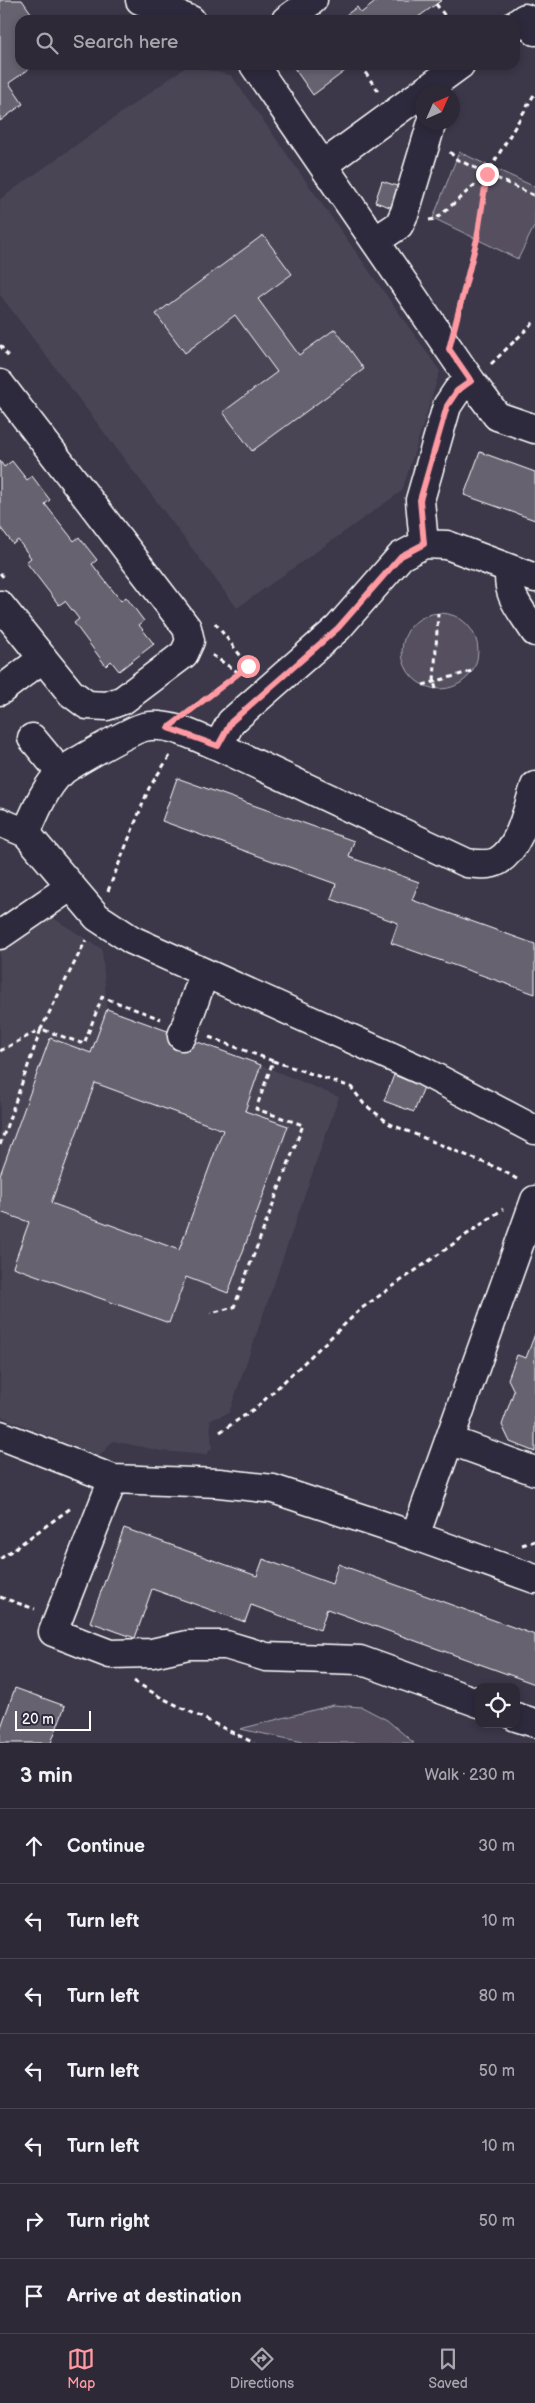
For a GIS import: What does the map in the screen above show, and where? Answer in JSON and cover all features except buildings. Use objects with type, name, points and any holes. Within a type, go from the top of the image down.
[{"type":"lane","points":[[293,15],[314,0]]},
{"type":"lane","points":[[150,2],[180,15]]},
{"type":"lane","points":[[520,22],[525,18],[535,32]]},
{"type":"lane","points":[[257,70],[497,416],[535,429]]},
{"type":"lane","points":[[323,165],[448,78]]},
{"type":"lane","points":[[375,241],[399,225],[405,212],[430,130]]},
{"type":"lane","points":[[424,544],[420,500],[444,416],[447,406],[457,391],[471,381]]},
{"type":"lane","points":[[0,384],[187,628],[190,641],[184,654],[123,700],[107,706],[87,705],[71,693],[0,604]]},
{"type":"lane","points":[[218,746],[231,722],[338,628],[401,556],[424,544],[447,545],[535,578]]},
{"type":"lane","points":[[510,569],[507,582],[509,592],[535,632]]},
{"type":"lane","points":[[0,691],[43,658]]},
{"type":"lane","points":[[107,706],[121,737]]},
{"type":"lane","points":[[26,833],[40,801],[60,773],[121,737],[145,726],[176,730],[218,746],[467,862],[482,865],[497,862],[509,851],[516,838],[535,786]]},
{"type":"lane","points":[[32,738],[60,773]]},
{"type":"lane","points":[[0,822],[26,833],[70,887],[98,916],[132,940],[423,1071],[535,1130]]},
{"type":"lane","points":[[0,935],[70,887]]},
{"type":"lane","points":[[182,1036],[204,974]]},
{"type":"lane","points":[[415,1536],[531,1193]]},
{"type":"lane","points":[[0,1435],[113,1479],[219,1483],[273,1489],[415,1536],[535,1579]]},
{"type":"lane","points":[[449,1440],[535,1472]]},
{"type":"lane","points":[[113,1479],[53,1632],[110,1654],[152,1653],[188,1645],[226,1645],[266,1657],[360,1660],[475,1702]]},
{"type":"lane","points":[[520,1718],[535,1724]]},
{"type":"path","points":[[436,4],[444,15]]},
{"type":"path","points":[[363,70],[394,114]]},
{"type":"path","points":[[436,219],[487,174],[535,93]]},
{"type":"path","points":[[456,159],[535,196]]},
{"type":"path","points":[[449,349],[477,239],[487,174]]},
{"type":"path","points":[[471,381],[535,321]]},
{"type":"path","points":[[436,689],[434,682],[438,613]]},
{"type":"path","points":[[106,895],[149,788],[176,730],[248,666]]},
{"type":"path","points":[[423,685],[472,671]]},
{"type":"path","points":[[0,1145],[42,1029],[89,934]]},
{"type":"path","points":[[0,1051],[42,1029],[84,1044],[102,997],[106,998]]},
{"type":"path","points":[[273,1061],[351,1087],[364,1104],[390,1124],[502,1170],[531,1193]]},
{"type":"path","points":[[211,1313],[234,1307],[303,1126],[256,1109],[270,1069]]},
{"type":"path","points":[[220,1432],[256,1407],[362,1308],[508,1206]]},
{"type":"path","points":[[0,1559],[72,1508]]},
{"type":"path","points":[[0,1597],[60,1617]]},
{"type":"path","points":[[110,1654],[130,1678],[160,1697],[254,1743]]},
{"type":"shaded area","points":[[181,70],[207,70],[231,75],[440,371],[402,491],[237,608],[0,295],[0,199]]},
{"type":"shaded area","points":[[459,152],[535,187],[535,225],[518,259],[433,218]]},
{"type":"shaded area","points":[[440,613],[454,616],[467,624],[475,637],[478,651],[475,665],[467,678],[454,686],[440,689],[426,686],[413,678],[405,665],[402,651],[405,637],[413,624],[426,616]]},
{"type":"shaded area","points":[[47,914],[102,949],[107,1009],[261,1065],[339,1097],[229,1413],[210,1420],[212,1448],[206,1455],[161,1451],[113,1441],[99,1457],[0,1416],[0,948]]},
{"type":"shaded area","points":[[333,1705],[362,1707],[387,1720],[414,1743],[308,1743],[240,1729]]},
{"type":"route","points":[[248,666],[168,728],[184,732],[218,746],[231,722],[338,628],[401,556],[424,544],[420,500],[447,406],[457,391],[471,381],[449,349],[477,239],[487,174]]}]
